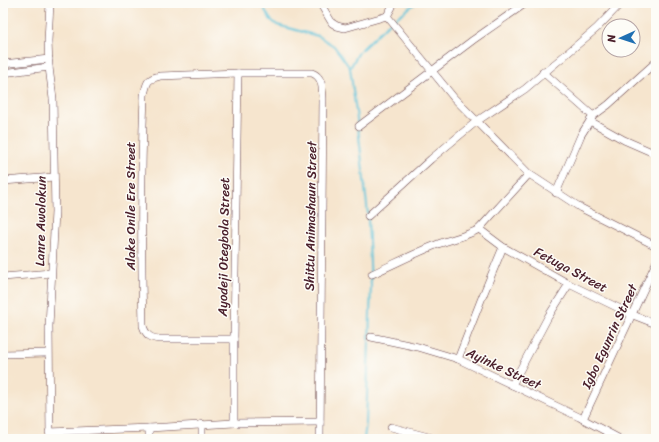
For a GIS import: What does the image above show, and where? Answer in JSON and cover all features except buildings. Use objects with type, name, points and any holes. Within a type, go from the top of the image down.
[{"type":"street","name":"Lanre Awolokun","points":[[49,435],[48,353],[55,212],[53,99],[49,67],[48,36],[50,3]]},
{"type":"street","points":[[320,3],[332,23],[345,28],[392,21]]},
{"type":"street","points":[[393,3],[392,21],[432,72],[454,98],[529,174],[581,208],[656,246]]},
{"type":"street","points":[[359,126],[526,3]]},
{"type":"street","points":[[368,216],[431,159],[477,121],[525,89],[543,72],[597,28],[621,3]]},
{"type":"street","points":[[3,64],[49,59]]},
{"type":"street","points":[[556,193],[574,151],[592,118],[656,62]]},
{"type":"street","points":[[3,73],[49,67]]},
{"type":"street","name":"Alake Onile Ere Street","points":[[234,339],[159,339],[148,336],[145,331],[143,326],[141,258],[142,156],[144,95],[148,81],[160,76],[238,72]]},
{"type":"street","name":"Ayodeji Otegbola Street","points":[[234,423],[238,72]]},
{"type":"street","name":"Shittu Animashaun Street","points":[[238,72],[312,73],[317,75],[322,87],[320,439]]},
{"type":"street","points":[[543,72],[592,118],[624,140],[656,154]]},
{"type":"street","points":[[372,274],[414,254],[479,229],[529,174]]},
{"type":"street","points":[[3,181],[54,178]]},
{"type":"street","name":"Fetuga Street","points":[[479,229],[503,247],[569,284],[633,315],[656,324]]},
{"type":"street","points":[[458,359],[503,247]]},
{"type":"street","name":"Igbo Egunrin Street","points":[[583,419],[633,315],[656,263]]},
{"type":"street","points":[[3,277],[51,273]]},
{"type":"street","points":[[512,384],[548,317],[569,284]]},
{"type":"street","name":"Ayinke Street","points":[[371,337],[418,347],[458,359],[583,419],[620,439]]},
{"type":"street","points":[[3,354],[48,353]]},
{"type":"street","points":[[49,435],[202,424],[320,422]]},
{"type":"street","points":[[202,424],[202,439]]},
{"type":"street","points":[[391,427],[436,439]]},
{"type":"street","points":[[148,439],[149,428]]},
{"type":"waterway","points":[[261,3],[270,19],[277,25],[318,36],[334,46],[350,68],[368,214]]},
{"type":"waterway","points":[[350,68],[359,52],[388,24],[416,3]]},
{"type":"waterway","points":[[364,439],[366,423],[371,286],[368,218]]}]
